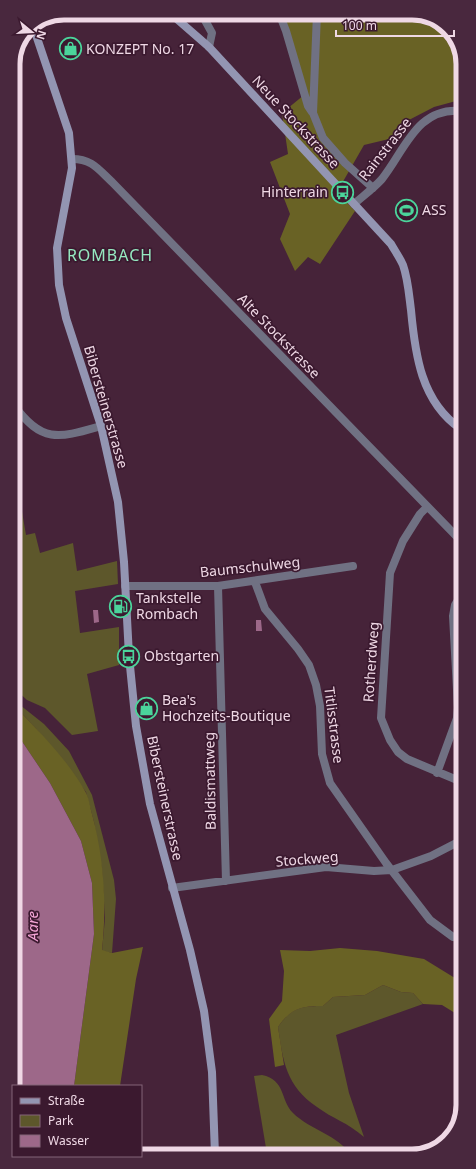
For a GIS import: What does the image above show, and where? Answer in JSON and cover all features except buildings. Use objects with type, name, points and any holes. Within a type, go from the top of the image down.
[{"type":"main road","name":"Neue Stockstrasse","points":[[178,20],[209,47],[390,244],[402,265],[409,294],[415,351],[421,376],[434,400],[447,418],[456,425]]},
{"type":"main road","name":"Bibersteinerstrasse","points":[[35,31],[67,124],[72,159],[71,178],[59,231],[57,248],[59,285],[66,318],[101,426],[118,502],[132,697],[140,752],[150,804],[190,950],[204,1011],[212,1072],[215,1149]]},
{"type":"street","points":[[206,20],[212,33],[209,47]]},
{"type":"street","points":[[282,20],[308,106],[323,138],[345,163],[372,188]]},
{"type":"street","points":[[313,114],[318,20]]},
{"type":"street","name":"Rainstrasse","points":[[354,204],[381,180],[414,132],[427,118],[440,112],[456,111]]},
{"type":"street","name":"Alte Stockstrasse","points":[[72,159],[91,162],[112,182],[426,508],[456,536]]},
{"type":"street","points":[[20,412],[30,425],[45,434],[60,435],[101,426]]},
{"type":"street","name":"Rotherdweg","points":[[426,508],[420,514],[403,541],[390,573],[381,718],[385,731],[398,752],[418,765],[456,780]]},
{"type":"street","name":"Baumschulweg","points":[[125,586],[218,586],[255,582],[353,566]]},
{"type":"street","name":"Titlisstrasse","points":[[255,582],[265,608],[309,665],[319,699],[322,754],[330,783],[392,870],[430,920],[456,937]]},
{"type":"street","name":"Baldismattweg","points":[[218,586],[226,880]]},
{"type":"street","points":[[456,603],[453,616],[456,671]]},
{"type":"street","points":[[437,773],[456,721]]},
{"type":"street","name":"Stockweg","points":[[172,888],[326,867],[374,871],[392,870],[431,856],[456,843]]},
{"type":"green space","points":[[20,500],[26,535],[35,533],[40,553],[73,543],[77,571],[117,561],[118,584],[75,591],[80,633],[119,627],[119,665],[87,674],[98,731],[72,735],[45,708],[27,700],[20,694]]},
{"type":"green space","points":[[20,705],[44,724],[69,751],[92,795],[114,880],[116,899],[112,953],[102,951],[105,918],[102,870],[94,822],[86,792],[38,731],[20,711]]},
{"type":"green space","points":[[383,985],[401,992],[413,993],[423,1004],[336,1035],[349,1093],[364,1137],[317,1107],[299,1090],[292,1081],[284,1062],[278,1027],[287,1016],[297,1009],[323,1006],[333,997],[365,995]]},
{"type":"green space","points":[[262,1075],[275,1081],[293,1113],[307,1124],[339,1142],[346,1149],[266,1149],[254,1076]]},
{"type":"shaded area","points":[[286,20],[421,21],[439,29],[452,44],[454,50],[456,64],[456,101],[434,107],[407,121],[389,139],[364,145],[337,192],[355,211],[320,264],[308,257],[295,271],[280,239],[290,214],[270,162],[288,154],[282,113],[304,95]]},
{"type":"shaded area","points":[[20,711],[70,768],[88,796],[102,865],[104,916],[102,950],[112,953],[143,947],[136,979],[120,1085],[74,1085],[94,934],[92,883],[81,841],[50,783],[20,738]]},
{"type":"shaded area","points":[[340,948],[377,951],[424,959],[456,979],[456,1014],[442,1005],[423,1004],[413,993],[401,992],[383,985],[365,995],[333,997],[323,1006],[303,1008],[292,1012],[278,1027],[284,1065],[275,1067],[269,1019],[282,1001],[284,971],[280,950],[310,951]]},
{"type":"water","points":[[93,610],[98,610],[99,622],[94,623]]},
{"type":"water","points":[[256,620],[261,620],[262,631],[256,631]]},
{"type":"water","name":"Aare","points":[[20,738],[50,783],[81,841],[92,883],[94,934],[74,1085],[20,1085]]},
{"type":"place","name":"KONZEPT No. 17","points":[[71,49]]},
{"type":"place","name":"Hinterrain","points":[[343,192]]},
{"type":"place","name":"ASS","points":[[406,210]]},
{"type":"place","name":"Tankstelle Rombach","points":[[120,606]]},
{"type":"place","name":"Obstgarten","points":[[129,656]]},
{"type":"place","name":"Bea's Hochzeits-Boutique","points":[[146,708]]},
{"type":"district","name":"ROMBACH","points":[[110,255]]}]
